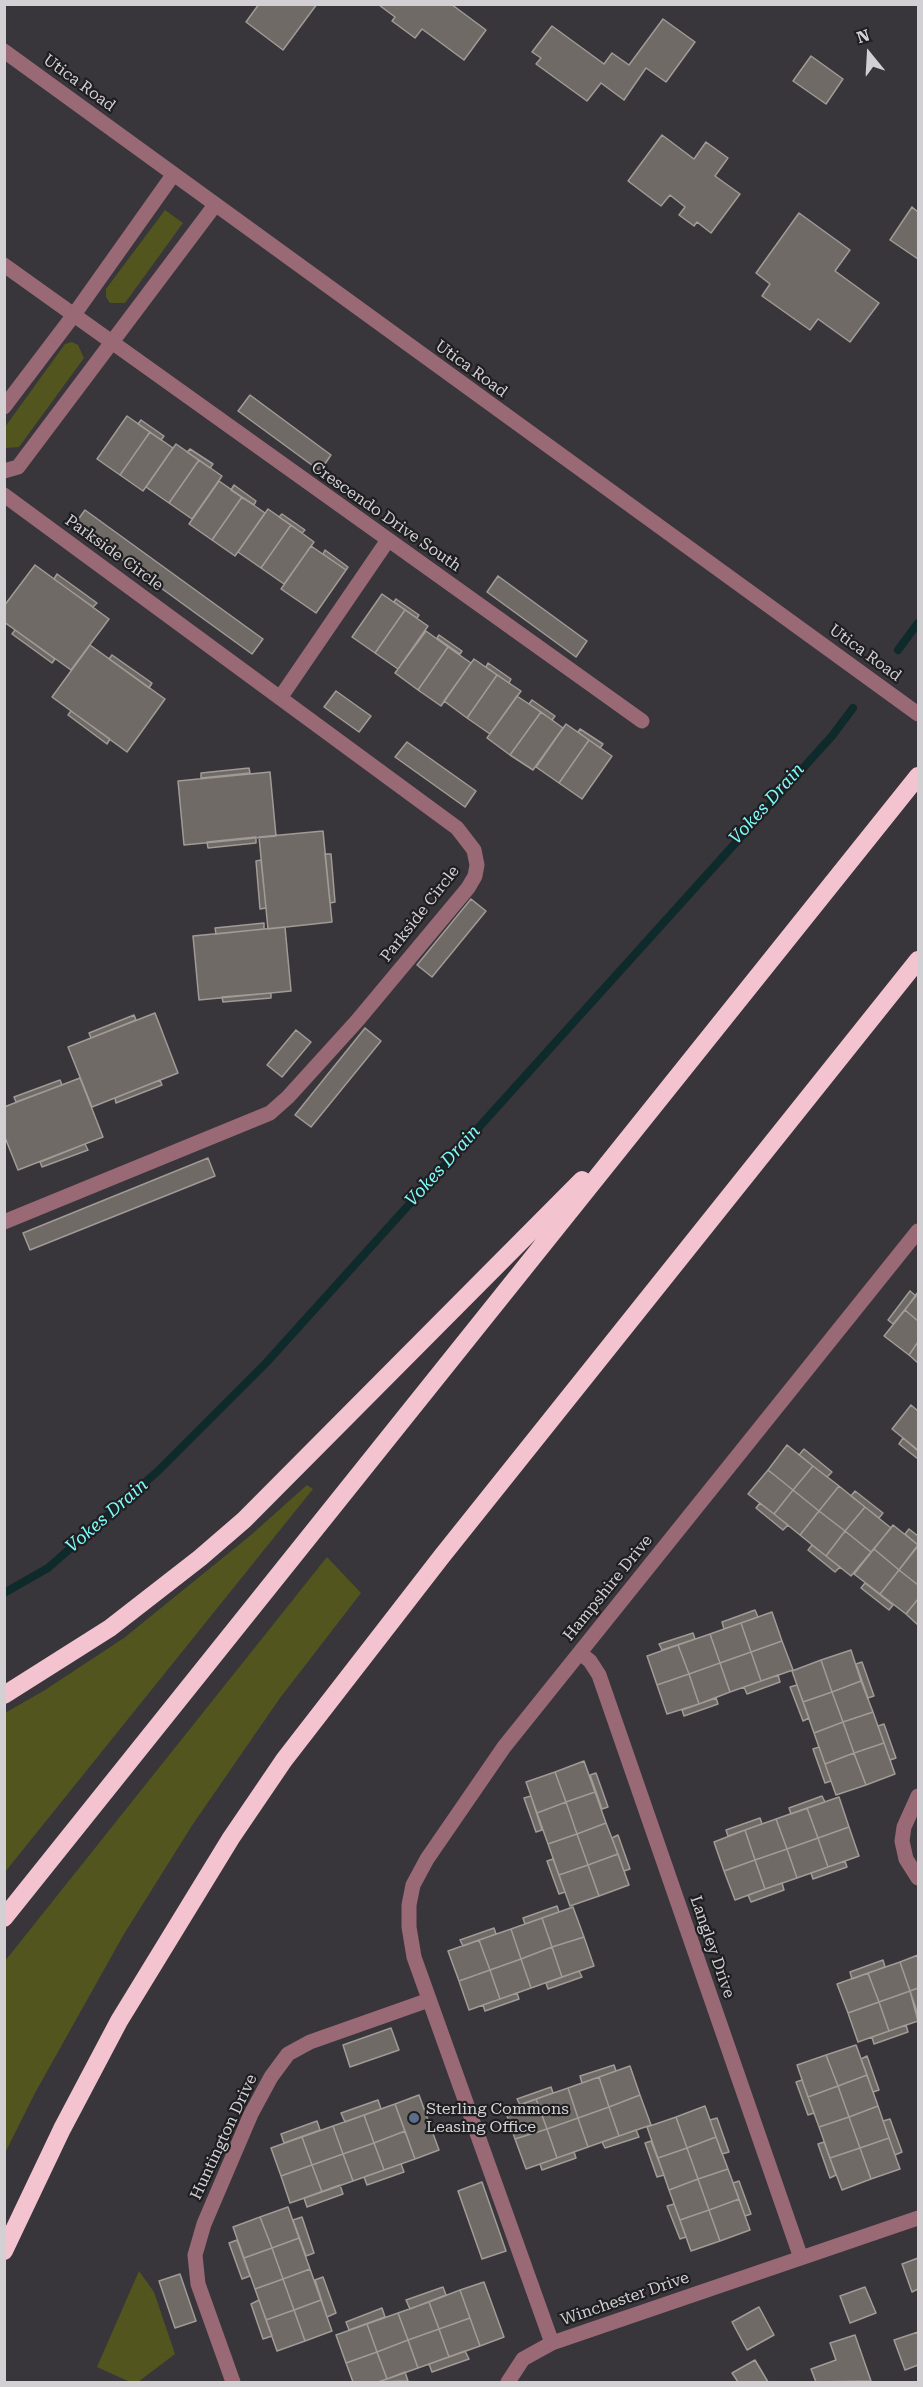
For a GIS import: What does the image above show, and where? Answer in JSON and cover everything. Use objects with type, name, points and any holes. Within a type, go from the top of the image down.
[{"type":"highway","points":[[4,1918],[918,776]]},
{"type":"highway","points":[[4,2252],[62,2129],[119,2021],[231,1838],[284,1760],[464,1529],[918,960]]},
{"type":"highway","points":[[4,1695],[110,1628],[200,1558],[244,1520],[640,1121]]},
{"type":"street","name":"Utica Road","points":[[4,51],[918,714]]},
{"type":"street","points":[[4,408],[74,316],[172,175]]},
{"type":"street","points":[[4,471],[18,467],[215,205]]},
{"type":"street","name":"Crescendo Drive South","points":[[4,265],[110,343],[642,721]]},
{"type":"street","name":"Parkside Circle","points":[[4,495],[457,828],[474,850],[475,876],[357,1021],[288,1097],[270,1113],[4,1222]]},
{"type":"street","points":[[280,698],[388,540]]},
{"type":"street","name":"Hampshire Drive","points":[[429,2000],[414,1957],[409,1927],[409,1905],[413,1885],[427,1859],[504,1747],[918,1231]]},
{"type":"street","name":"Langley Drive","points":[[580,1653],[590,1661],[598,1675],[801,2258]]},
{"type":"street","points":[[918,1796],[904,1827],[902,1841],[906,1859],[918,1878]]},
{"type":"street","name":"Winchester Drive","points":[[429,2000],[552,2343],[918,2218]]},
{"type":"street","name":"Huntington Drive","points":[[233,2382],[198,2283],[195,2255],[204,2224],[251,2114],[271,2077],[288,2054],[310,2042],[429,2000]]},
{"type":"street","points":[[508,2382],[523,2359],[552,2343]]},
{"type":"green space","points":[[165,210],[183,223],[125,303],[110,303],[106,297],[106,289]]},
{"type":"green space","points":[[72,342],[78,345],[84,358],[19,447],[5,448],[5,427],[65,344]]},
{"type":"green space","points":[[307,1485],[313,1489],[5,1872],[5,1713],[45,1690],[124,1638],[251,1535]]},
{"type":"green space","points":[[327,1557],[361,1593],[280,1698],[193,1824],[124,1934],[35,2093],[5,2153],[5,1961]]},
{"type":"green space","points":[[139,2271],[154,2292],[175,2354],[138,2382],[130,2382],[97,2367]]},
{"type":"building","points":[[259,4],[317,4],[283,50],[246,22]]},
{"type":"building","points":[[451,4],[486,30],[464,60],[422,29],[415,38],[392,21],[395,17],[379,5]]},
{"type":"building","points":[[663,19],[695,42],[666,82],[646,68],[624,100],[601,83],[587,101],[536,64],[541,58],[532,52],[552,26],[604,64],[612,53],[629,65]]},
{"type":"building","points":[[811,56],[843,79],[826,104],[793,81]]},
{"type":"building","points":[[662,135],[694,159],[706,142],[728,158],[715,176],[740,194],[711,233],[697,222],[694,226],[679,215],[685,207],[670,195],[661,206],[628,181]]},
{"type":"building","points":[[912,207],[918,212],[918,259],[890,240]]},
{"type":"building","points":[[799,213],[850,250],[835,271],[879,303],[850,342],[818,319],[810,330],[762,296],[770,284],[756,273]]},
{"type":"building","points":[[250,395],[331,455],[320,471],[238,411]]},
{"type":"building","points":[[127,416],[150,432],[120,475],[97,459]]},
{"type":"building","points":[[141,420],[164,436],[161,440],[138,424]]},
{"type":"building","points":[[150,432],[173,448],[143,491],[120,475]]},
{"type":"building","points":[[176,444],[199,460],[169,503],[146,487]]},
{"type":"building","points":[[190,449],[213,464],[210,468],[187,452]]},
{"type":"building","points":[[199,460],[222,476],[192,519],[169,503]]},
{"type":"building","points":[[219,481],[242,497],[212,540],[189,524]]},
{"type":"building","points":[[234,485],[256,501],[254,505],[231,490]]},
{"type":"building","points":[[242,497],[265,513],[235,556],[212,540]]},
{"type":"building","points":[[268,509],[291,525],[261,568],[238,552]]},
{"type":"building","points":[[85,510],[263,639],[252,654],[74,525]]},
{"type":"building","points":[[282,514],[305,530],[302,533],[279,517]]},
{"type":"building","points":[[291,525],[314,542],[284,584],[261,568]]},
{"type":"building","points":[[311,546],[346,570],[316,613],[281,589]]},
{"type":"building","points":[[325,550],[348,567],[346,570],[323,554]]},
{"type":"building","points":[[35,565],[109,619],[71,670],[4,622],[4,606]]},
{"type":"building","points":[[57,574],[97,603],[93,607],[54,579]]},
{"type":"building","points":[[498,576],[587,641],[576,657],[487,592]]},
{"type":"building","points":[[382,594],[405,610],[375,653],[352,637]]},
{"type":"building","points":[[396,599],[419,615],[417,618],[394,602]]},
{"type":"building","points":[[405,610],[428,626],[398,669],[375,653]]},
{"type":"building","points":[[15,630],[55,659],[52,663],[12,634]]},
{"type":"building","points":[[426,631],[448,647],[418,690],[395,673]]},
{"type":"building","points":[[439,635],[462,651],[460,654],[437,638]]},
{"type":"building","points":[[90,645],[165,699],[127,752],[52,697]]},
{"type":"building","points":[[448,647],[471,663],[441,706],[418,690]]},
{"type":"building","points":[[112,655],[152,683],[149,688],[109,659]]},
{"type":"building","points":[[474,659],[497,675],[467,718],[444,701]]},
{"type":"building","points":[[488,663],[511,679],[509,683],[486,667]]},
{"type":"building","points":[[497,675],[521,691],[490,734],[467,718]]},
{"type":"building","points":[[336,691],[371,716],[359,732],[324,707]]},
{"type":"building","points":[[517,696],[541,712],[510,755],[487,738]]},
{"type":"building","points":[[532,700],[555,716],[552,720],[529,704]]},
{"type":"building","points":[[71,711],[110,739],[107,744],[68,715]]},
{"type":"building","points":[[541,712],[563,728],[533,770],[510,755]]},
{"type":"building","points":[[566,724],[589,740],[559,783],[536,767]]},
{"type":"building","points":[[580,729],[603,744],[600,748],[578,732]]},
{"type":"building","points":[[589,740],[612,756],[582,799],[559,783]]},
{"type":"building","points":[[407,742],[476,791],[465,807],[395,757]]},
{"type":"building","points":[[249,768],[250,773],[201,778],[201,773]]},
{"type":"building","points":[[270,772],[276,836],[184,845],[178,781]]},
{"type":"building","points":[[323,831],[332,922],[268,929],[259,837]]},
{"type":"building","points":[[256,837],[256,843],[208,848],[207,842]]},
{"type":"building","points":[[325,854],[331,854],[335,902],[330,903]]},
{"type":"building","points":[[261,860],[266,908],[260,909],[256,861]]},
{"type":"building","points":[[471,899],[486,911],[432,977],[417,965]]},
{"type":"building","points":[[264,923],[264,929],[216,934],[215,928]]},
{"type":"building","points":[[285,927],[291,991],[199,1000],[193,936]]},
{"type":"building","points":[[271,993],[271,998],[223,1002],[222,997]]},
{"type":"building","points":[[155,1013],[178,1073],[92,1107],[68,1047]]},
{"type":"building","points":[[134,1015],[136,1020],[91,1038],[89,1033]]},
{"type":"building","points":[[365,1028],[381,1041],[311,1127],[295,1115]]},
{"type":"building","points":[[296,1030],[311,1042],[282,1077],[267,1065]]},
{"type":"building","points":[[80,1078],[103,1137],[18,1170],[4,1135],[4,1107]]},
{"type":"building","points":[[60,1080],[62,1085],[16,1102],[14,1097]]},
{"type":"building","points":[[160,1080],[162,1085],[116,1103],[115,1098]]},
{"type":"building","points":[[85,1144],[88,1150],[42,1167],[40,1162]]},
{"type":"building","points":[[208,1158],[215,1176],[30,1250],[23,1233]]},
{"type":"building","points":[[910,1291],[916,1296],[893,1324],[888,1320]]},
{"type":"building","points":[[918,1292],[918,1321],[905,1310]]},
{"type":"building","points":[[905,1310],[918,1321],[918,1342],[909,1355],[884,1336]]},
{"type":"building","points":[[918,1342],[918,1363],[909,1355]]},
{"type":"building","points":[[911,1405],[918,1411],[918,1450],[892,1429]]},
{"type":"building","points":[[903,1438],[918,1451],[918,1459],[899,1444]]},
{"type":"building","points":[[787,1445],[813,1466],[793,1490],[768,1470]]},
{"type":"building","points":[[804,1449],[832,1472],[827,1477],[799,1455]]},
{"type":"building","points":[[813,1466],[839,1486],[819,1511],[793,1490]]},
{"type":"building","points":[[768,1470],[793,1490],[774,1514],[748,1494]]},
{"type":"building","points":[[839,1486],[865,1507],[845,1531],[819,1511]]},
{"type":"building","points":[[793,1490],[819,1511],[800,1535],[774,1514]]},
{"type":"building","points":[[855,1491],[883,1513],[879,1518],[851,1496]]},
{"type":"building","points":[[760,1503],[788,1525],[783,1530],[756,1508]]},
{"type":"building","points":[[865,1507],[891,1528],[871,1552],[845,1531]]},
{"type":"building","points":[[819,1511],[845,1531],[826,1556],[800,1535]]},
{"type":"building","points":[[893,1525],[918,1545],[899,1570],[874,1549]]},
{"type":"building","points":[[909,1529],[918,1536],[918,1545],[905,1534]]},
{"type":"building","points":[[845,1531],[871,1552],[851,1576],[826,1556]]},
{"type":"building","points":[[812,1545],[840,1567],[835,1572],[808,1550]]},
{"type":"building","points":[[918,1546],[918,1585],[899,1570]]},
{"type":"building","points":[[874,1549],[899,1570],[880,1594],[854,1574]]},
{"type":"building","points":[[899,1570],[918,1585],[918,1599],[906,1614],[880,1594]]},
{"type":"building","points":[[865,1583],[893,1605],[889,1610],[861,1588]]},
{"type":"building","points":[[918,1599],[918,1625],[906,1614]]},
{"type":"building","points":[[755,1610],[758,1617],[724,1629],[722,1622]]},
{"type":"building","points":[[772,1612],[782,1641],[751,1652],[741,1623]]},
{"type":"building","points":[[741,1623],[751,1652],[720,1663],[710,1634]]},
{"type":"building","points":[[693,1633],[695,1639],[662,1650],[659,1644]]},
{"type":"building","points":[[710,1634],[720,1663],[689,1674],[678,1645]]},
{"type":"building","points":[[782,1641],[793,1670],[761,1681],[751,1652]]},
{"type":"building","points":[[678,1645],[689,1674],[657,1685],[647,1656]]},
{"type":"building","points":[[851,1650],[861,1681],[832,1692],[821,1660]]},
{"type":"building","points":[[751,1652],[761,1681],[730,1692],[720,1663]]},
{"type":"building","points":[[821,1660],[832,1692],[803,1702],[792,1671]]},
{"type":"building","points":[[862,1662],[874,1696],[868,1698],[856,1664]]},
{"type":"building","points":[[720,1663],[730,1692],[699,1704],[689,1674]]},
{"type":"building","points":[[689,1674],[699,1704],[667,1714],[657,1685]]},
{"type":"building","points":[[778,1675],[780,1682],[747,1694],[744,1687]]},
{"type":"building","points":[[861,1681],[873,1712],[843,1722],[832,1692]]},
{"type":"building","points":[[797,1685],[809,1718],[803,1721],[790,1687]]},
{"type":"building","points":[[832,1692],[843,1722],[814,1733],[803,1702]]},
{"type":"building","points":[[716,1698],[718,1704],[684,1716],[682,1710]]},
{"type":"building","points":[[873,1712],[884,1743],[854,1753],[843,1722]]},
{"type":"building","points":[[843,1722],[854,1753],[825,1764],[814,1733]]},
{"type":"building","points":[[884,1724],[896,1758],[890,1760],[878,1726]]},
{"type":"building","points":[[884,1743],[895,1774],[866,1785],[854,1753]]},
{"type":"building","points":[[819,1747],[831,1781],[825,1783],[813,1749]]},
{"type":"building","points":[[854,1753],[866,1785],[836,1795],[825,1764]]},
{"type":"building","points":[[584,1761],[595,1792],[566,1802],[555,1772]]},
{"type":"building","points":[[555,1772],[566,1802],[537,1813],[526,1782]]},
{"type":"building","points":[[596,1773],[608,1807],[602,1809],[590,1775]]},
{"type":"building","points":[[595,1792],[606,1823],[577,1834],[566,1802]]},
{"type":"building","points":[[531,1796],[542,1830],[536,1832],[524,1798]]},
{"type":"building","points":[[822,1796],[825,1802],[791,1814],[789,1808]]},
{"type":"building","points":[[839,1797],[849,1827],[818,1838],[807,1808]]},
{"type":"building","points":[[566,1802],[577,1834],[548,1844],[537,1813]]},
{"type":"building","points":[[807,1808],[818,1838],[787,1849],[776,1819]]},
{"type":"building","points":[[760,1818],[762,1824],[728,1836],[726,1830]]},
{"type":"building","points":[[776,1819],[787,1849],[755,1860],[745,1830]]},
{"type":"building","points":[[606,1823],[618,1854],[588,1865],[577,1834]]},
{"type":"building","points":[[849,1827],[859,1856],[828,1867],[818,1838]]},
{"type":"building","points":[[745,1830],[755,1860],[724,1871],[714,1842]]},
{"type":"building","points":[[577,1834],[588,1865],[559,1875],[548,1844]]},
{"type":"building","points":[[618,1835],[630,1869],[624,1871],[612,1838]]},
{"type":"building","points":[[818,1838],[828,1867],[797,1878],[787,1849]]},
{"type":"building","points":[[787,1849],[797,1878],[765,1889],[755,1860]]},
{"type":"building","points":[[618,1854],[629,1885],[599,1896],[588,1865]]},
{"type":"building","points":[[553,1859],[565,1892],[559,1894],[547,1861]]},
{"type":"building","points":[[755,1860],[765,1889],[735,1900],[724,1871]]},
{"type":"building","points":[[845,1861],[847,1867],[813,1879],[811,1873]]},
{"type":"building","points":[[588,1865],[599,1896],[570,1906],[559,1875]]},
{"type":"building","points":[[782,1883],[784,1890],[751,1902],[748,1895]]},
{"type":"building","points":[[557,1906],[559,1912],[525,1924],[523,1918]]},
{"type":"building","points":[[573,1907],[584,1937],[552,1947],[542,1918]]},
{"type":"building","points":[[542,1918],[552,1947],[521,1959],[511,1929]]},
{"type":"building","points":[[494,1928],[496,1934],[463,1946],[460,1940]]},
{"type":"building","points":[[511,1929],[521,1959],[490,1970],[479,1940]]},
{"type":"building","points":[[584,1937],[594,1966],[562,1977],[552,1947]]},
{"type":"building","points":[[479,1940],[490,1970],[459,1981],[448,1951]]},
{"type":"building","points":[[552,1947],[562,1977],[531,1988],[521,1959]]},
{"type":"building","points":[[918,1955],[918,1988],[910,1991],[900,1962]]},
{"type":"building","points":[[521,1959],[531,1988],[500,1999],[490,1970]]},
{"type":"building","points":[[883,1960],[885,1967],[852,1979],[850,1972]]},
{"type":"building","points":[[900,1962],[910,1991],[879,2002],[868,1973]]},
{"type":"building","points":[[490,1970],[500,1999],[469,2010],[459,1981]]},
{"type":"building","points":[[579,1971],[582,1977],[548,1989],[546,1983]]},
{"type":"building","points":[[868,1973],[879,2002],[848,2013],[837,1984]]},
{"type":"building","points":[[918,1988],[918,2015],[910,1991]]},
{"type":"building","points":[[910,1991],[918,2021],[889,2031],[879,2002]]},
{"type":"building","points":[[517,1993],[519,1999],[485,2011],[483,2005]]},
{"type":"building","points":[[879,2002],[889,2031],[858,2042],[848,2013]]},
{"type":"building","points":[[906,2025],[908,2032],[874,2044],[872,2037]]},
{"type":"building","points":[[391,2028],[399,2050],[350,2067],[343,2045]]},
{"type":"building","points":[[856,2045],[867,2075],[838,2086],[826,2055]]},
{"type":"building","points":[[826,2055],[838,2086],[808,2097],[797,2065]]},
{"type":"building","points":[[867,2056],[879,2090],[873,2092],[861,2059]]},
{"type":"building","points":[[614,2065],[616,2071],[582,2083],[580,2076]]},
{"type":"building","points":[[630,2066],[640,2095],[609,2107],[599,2077]]},
{"type":"building","points":[[867,2075],[878,2106],[849,2117],[838,2086]]},
{"type":"building","points":[[599,2077],[609,2107],[578,2118],[568,2088]]},
{"type":"building","points":[[802,2080],[814,2113],[808,2115],[796,2082]]},
{"type":"building","points":[[838,2086],[849,2117],[819,2127],[808,2097]]},
{"type":"building","points":[[551,2087],[553,2093],[520,2105],[517,2099]]},
{"type":"building","points":[[568,2088],[578,2118],[547,2129],[536,2099]]},
{"type":"building","name":"Sterling Commons Leasing Office","points":[[419,2095],[439,2150],[415,2159],[395,2104]]},
{"type":"building","points":[[640,2095],[651,2125],[619,2136],[609,2107]]},
{"type":"building","points":[[536,2099],[547,2129],[515,2139],[505,2110]]},
{"type":"building","points":[[378,2100],[381,2109],[345,2122],[341,2113]]},
{"type":"building","points":[[395,2104],[405,2131],[374,2143],[364,2115]]},
{"type":"building","points":[[705,2106],[716,2137],[687,2148],[676,2117]]},
{"type":"building","points":[[878,2106],[889,2138],[860,2148],[849,2117]]},
{"type":"building","points":[[609,2107],[619,2136],[588,2147],[578,2118]]},
{"type":"building","points":[[364,2115],[374,2143],[343,2154],[333,2126]]},
{"type":"building","points":[[676,2117],[687,2148],[658,2158],[647,2127]]},
{"type":"building","points":[[849,2117],[860,2148],[830,2158],[819,2127]]},
{"type":"building","points":[[578,2118],[588,2147],[557,2158],[547,2129]]},
{"type":"building","points":[[717,2118],[729,2152],[722,2154],[710,2120]]},
{"type":"building","points":[[890,2119],[902,2152],[895,2155],[883,2121]]},
{"type":"building","points":[[317,2121],[320,2130],[284,2143],[281,2134]]},
{"type":"building","points":[[333,2126],[343,2154],[312,2165],[302,2137]]},
{"type":"building","points":[[547,2129],[557,2158],[526,2169],[515,2139]]},
{"type":"building","points":[[636,2130],[639,2137],[605,2148],[602,2142]]},
{"type":"building","points":[[405,2131],[415,2159],[384,2170],[374,2143]]},
{"type":"building","points":[[302,2137],[312,2165],[281,2176],[271,2148]]},
{"type":"building","points":[[716,2137],[728,2169],[698,2179],[687,2148]]},
{"type":"building","points":[[889,2138],[900,2169],[871,2179],[860,2148]]},
{"type":"building","points":[[651,2141],[664,2175],[657,2177],[645,2143]]},
{"type":"building","points":[[824,2142],[836,2175],[830,2178],[818,2144]]},
{"type":"building","points":[[374,2143],[384,2170],[353,2181],[343,2154]]},
{"type":"building","points":[[687,2148],[698,2179],[669,2190],[658,2158]]},
{"type":"building","points":[[860,2148],[871,2179],[842,2190],[830,2158]]},
{"type":"building","points":[[574,2152],[576,2158],[542,2170],[540,2164]]},
{"type":"building","points":[[343,2154],[353,2181],[322,2192],[312,2165]]},
{"type":"building","points":[[401,2164],[404,2172],[367,2185],[364,2177]]},
{"type":"building","points":[[312,2165],[322,2192],[290,2203],[281,2176]]},
{"type":"building","points":[[728,2169],[739,2199],[709,2210],[698,2179]]},
{"type":"building","points":[[698,2179],[709,2210],[680,2220],[669,2190]]},
{"type":"building","points":[[739,2181],[751,2214],[745,2216],[733,2183]]},
{"type":"building","points":[[482,2182],[506,2251],[482,2259],[458,2191]]},
{"type":"building","points":[[340,2185],[343,2194],[307,2207],[304,2198]]},
{"type":"building","points":[[739,2199],[750,2230],[720,2241],[709,2210]]},
{"type":"building","points":[[674,2204],[686,2237],[680,2239],[667,2206]]},
{"type":"building","points":[[288,2207],[299,2238],[272,2248],[260,2217]]},
{"type":"building","points":[[709,2210],[720,2241],[691,2251],[680,2220]]},
{"type":"building","points":[[260,2217],[272,2248],[244,2258],[233,2227]]},
{"type":"building","points":[[302,2217],[314,2253],[306,2256],[293,2220]]},
{"type":"building","points":[[299,2238],[310,2269],[283,2279],[272,2248]]},
{"type":"building","points":[[237,2240],[250,2276],[242,2279],[229,2243]]},
{"type":"building","points":[[272,2248],[283,2279],[255,2289],[244,2258]]},
{"type":"building","points":[[918,2258],[918,2289],[912,2292],[902,2264]]},
{"type":"building","points":[[310,2269],[321,2300],[294,2310],[283,2279]]},
{"type":"building","points":[[180,2274],[196,2321],[175,2328],[159,2281]]},
{"type":"building","points":[[323,2277],[336,2313],[327,2317],[315,2280]]},
{"type":"building","points":[[283,2279],[294,2310],[266,2320],[255,2289]]},
{"type":"building","points":[[484,2282],[504,2337],[480,2346],[460,2290]]},
{"type":"building","points":[[443,2287],[446,2295],[410,2309],[406,2300]]},
{"type":"building","points":[[865,2287],[876,2313],[850,2323],[840,2296]]},
{"type":"building","points":[[460,2290],[470,2318],[439,2329],[429,2302]]},
{"type":"building","points":[[259,2300],[272,2336],[263,2339],[251,2304]]},
{"type":"building","points":[[321,2300],[332,2331],[305,2341],[294,2310]]},
{"type":"building","points":[[429,2302],[439,2329],[408,2340],[398,2313]]},
{"type":"building","points":[[759,2307],[774,2335],[747,2350],[732,2322]]},
{"type":"building","points":[[382,2308],[385,2317],[349,2330],[346,2322]]},
{"type":"building","points":[[294,2310],[305,2341],[277,2351],[266,2320]]},
{"type":"building","points":[[398,2313],[408,2340],[377,2352],[367,2324]]},
{"type":"building","points":[[470,2318],[480,2346],[449,2357],[439,2329]]},
{"type":"building","points":[[367,2324],[377,2352],[346,2363],[336,2335]]},
{"type":"building","points":[[439,2329],[449,2357],[418,2368],[408,2340]]},
{"type":"building","points":[[918,2332],[918,2365],[905,2370],[894,2340]]},
{"type":"building","points":[[855,2335],[871,2381],[816,2382],[811,2369],[836,2360],[830,2343]]},
{"type":"building","points":[[408,2340],[418,2368],[387,2379],[377,2352]]},
{"type":"building","points":[[465,2351],[469,2359],[432,2372],[429,2364]]},
{"type":"building","points":[[377,2352],[387,2379],[378,2382],[353,2382],[346,2363]]},
{"type":"building","points":[[755,2360],[768,2382],[738,2382],[732,2373]]},
{"type":"building","points":[[405,2372],[408,2381],[378,2382],[387,2379]]},
{"type":"waterway","name":"Vokes Drain","points":[[898,650],[918,623]]},
{"type":"waterway","name":"Vokes Drain","points":[[4,1593],[48,1568],[158,1471],[266,1363],[832,736],[853,708]]},
{"type":"place","name":"Sterling Commons Leasing Office","points":[[414,2118]]}]
